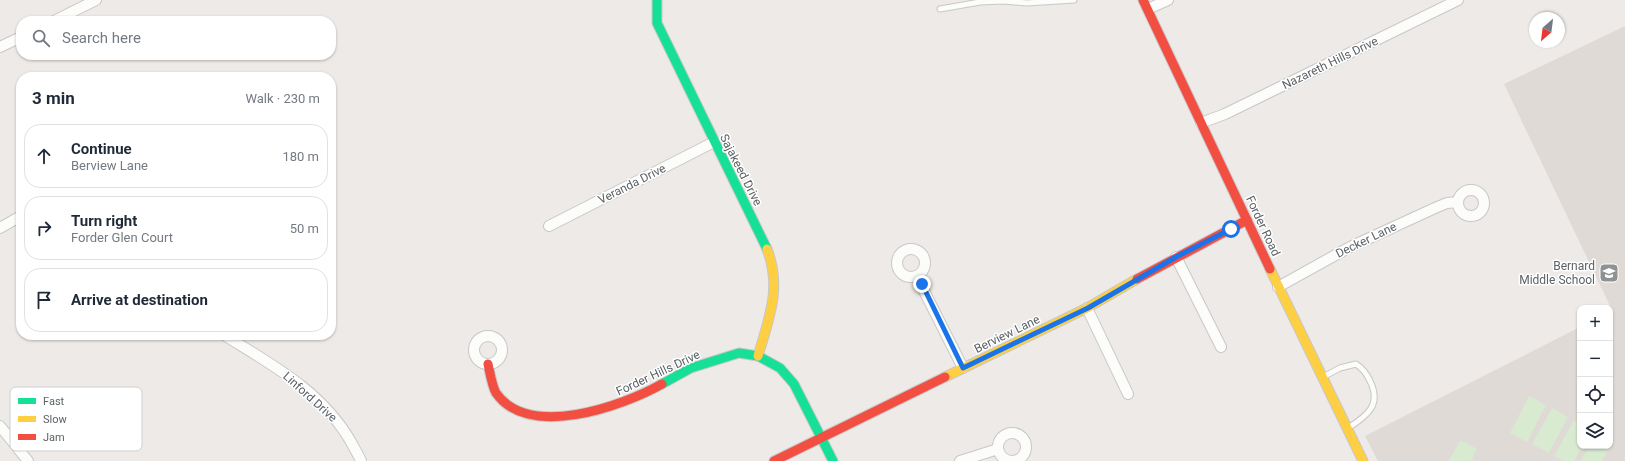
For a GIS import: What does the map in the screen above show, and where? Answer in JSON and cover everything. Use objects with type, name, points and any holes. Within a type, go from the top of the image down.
[{"type":"street","points":[[64,16],[96,0]]},
{"type":"street","name":"Sajakeed Drive","points":[[657,0],[657,23],[763,240],[772,263],[774,297],[758,356]]},
{"type":"street","points":[[1146,5],[1168,0]]},
{"type":"street","name":"Nazareth Hills Drive","points":[[1201,123],[1225,114],[1458,0]]},
{"type":"street","name":"Forder Road","points":[[1146,5],[1321,378],[1363,461]]},
{"type":"street","points":[[0,47],[16,39]]},
{"type":"street","name":"Veranda Drive","points":[[549,226],[714,142]]},
{"type":"street","name":"Decker Lane","points":[[1278,287],[1350,247],[1447,203],[1458,202]]},
{"type":"street","points":[[0,228],[16,219]]},
{"type":"street","name":"Berview Lane","points":[[774,461],[1088,308],[1176,257],[1247,220]]},
{"type":"street","points":[[1176,257],[1221,347]]},
{"type":"street","points":[[917,277],[963,368]]},
{"type":"street","points":[[1088,308],[1128,394]]},
{"type":"street","name":"Linford Drive","points":[[232,340],[293,379],[327,408],[339,422],[361,461]]},
{"type":"street","name":"Forder Hills Drive","points":[[488,364],[496,393],[511,406],[531,415],[559,417],[614,406],[644,394],[691,368],[739,353],[758,356],[780,368],[794,384],[833,461]]},
{"type":"street","points":[[0,426],[10,438]]},
{"type":"street","points":[[1012,432],[1019,434],[1026,444],[1026,451],[1022,457],[1012,461],[1006,460],[1000,454],[998,449],[999,440],[1004,435],[1012,432]]},
{"type":"street","points":[[960,461],[998,449]]},
{"type":"street","points":[[20,451],[28,461]]},
{"type":"lane","points":[[940,9],[980,2],[1003,1],[1027,3],[1074,0]]},
{"type":"lane","points":[[1321,378],[1340,368],[1356,364],[1369,378],[1374,389],[1375,396],[1370,409],[1364,417],[1347,428]]},
{"type":"shaded area","name":"Bernard Middle School","points":[[1625,26],[1625,461],[1378,461],[1365,436],[1577,329],[1577,449],[1613,449],[1613,305],[1610,305],[1504,84]]},
{"type":"green space","points":[[1529,396],[1546,405],[1527,442],[1510,433]]},
{"type":"green space","points":[[1552,408],[1568,417],[1549,453],[1532,444]]},
{"type":"green space","points":[[1574,420],[1577,422],[1577,449],[1580,449],[1574,461],[1563,461],[1554,456]]},
{"type":"green space","points":[[1460,440],[1477,449],[1471,461],[1449,461]]},
{"type":"green space","points":[[1587,449],[1608,449],[1602,461],[1581,461]]},
{"type":"traffic: fast","points":[[657,0],[657,23],[767,249]]},
{"type":"traffic: fast","points":[[662,384],[691,368],[739,353],[758,356],[780,368],[794,384],[833,461]]},
{"type":"traffic: slow","points":[[758,356],[770,316],[774,290],[771,263],[767,249]]},
{"type":"traffic: slow","points":[[1270,269],[1363,461]]},
{"type":"traffic: slow","points":[[945,377],[1087,308],[1137,279]]},
{"type":"traffic: jam","points":[[1143,0],[1270,269]]},
{"type":"traffic: jam","points":[[1137,279],[1247,220]]},
{"type":"traffic: jam","points":[[488,364],[496,393],[511,407],[530,415],[553,417],[601,409],[645,393],[662,384]]},
{"type":"traffic: jam","points":[[774,461],[945,377]]},
{"type":"place","name":"Bernard Middle School","points":[[1609,273]]},
{"type":"route","points":[[922,284],[963,368],[1088,308],[1176,257],[1231,229]]}]
